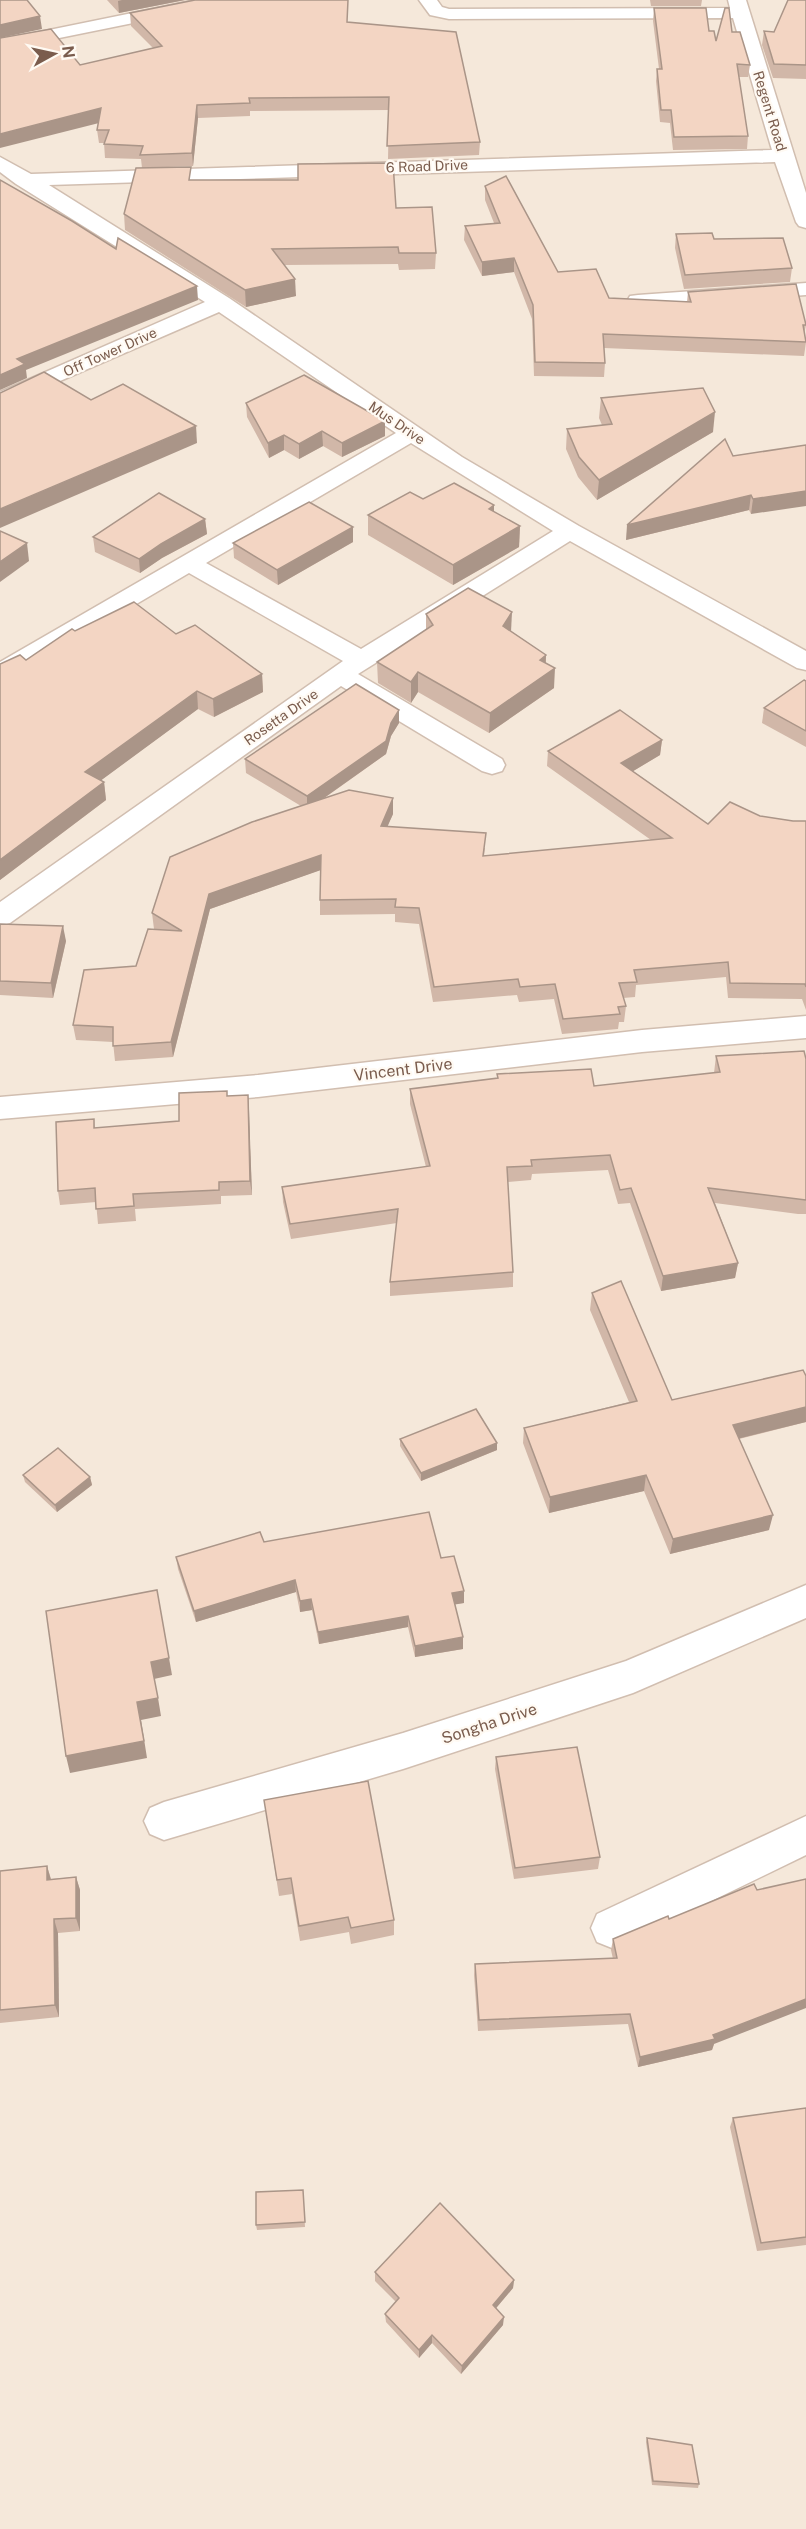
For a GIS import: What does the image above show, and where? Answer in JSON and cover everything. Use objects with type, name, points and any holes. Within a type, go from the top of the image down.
[{"type":"street","points":[[0,45],[115,22],[169,5],[222,0]]},
{"type":"street","points":[[428,0],[436,11],[449,14],[739,6]]},
{"type":"street","name":"Regent Road","points":[[739,6],[783,156],[802,196],[806,222]]},
{"type":"street","name":"6 Road Drive","points":[[0,188],[26,180],[783,156]]},
{"type":"street","name":"Mus Drive","points":[[0,163],[221,303],[454,462],[570,531],[806,662]]},
{"type":"street","points":[[638,301],[806,289]]},
{"type":"street","name":"Off Tower Drive","points":[[0,400],[221,303]]},
{"type":"street","points":[[0,673],[412,433]]},
{"type":"street","name":"Rosetta Drive","points":[[1,914],[351,667],[570,531]]},
{"type":"street","points":[[188,563],[351,667],[492,765]]},
{"type":"street","name":"Vincent Drive","points":[[0,1108],[258,1086],[642,1041],[806,1027]]},
{"type":"street","name":"Songha Drive","points":[[164,1821],[403,1751],[633,1676],[806,1600]]},
{"type":"street","points":[[612,1928],[806,1835]]},
{"type":"shaded area","points":[[0,0],[806,0],[806,2529],[0,2529]]},
{"type":"building","points":[[0,0],[27,0],[40,16],[0,25]]},
{"type":"building","points":[[195,0],[348,0],[347,22],[456,32],[480,142],[387,146],[389,97],[249,98],[250,103],[197,105],[192,153],[140,155],[143,146],[104,144],[109,130],[97,130],[101,108],[0,134],[0,38],[51,29],[80,65],[162,46],[130,13]]},
{"type":"building","points":[[788,0],[806,0],[806,65],[774,64],[764,31],[774,32]]},
{"type":"building","points":[[654,8],[706,8],[709,31],[714,31],[716,41],[725,8],[729,8],[732,32],[740,32],[750,65],[737,64],[748,136],[674,137],[671,110],[661,110],[657,69],[662,69]]},
{"type":"building","points":[[393,163],[396,208],[432,207],[436,253],[399,253],[398,247],[272,249],[295,279],[245,290],[124,214],[136,168],[191,167],[189,180],[298,180],[298,164]]},
{"type":"building","points":[[506,176],[558,272],[596,269],[609,298],[691,302],[688,292],[796,284],[806,325],[803,325],[806,342],[603,334],[605,363],[535,362],[533,305],[514,258],[482,262],[465,226],[500,223],[485,186]]},
{"type":"building","points":[[0,180],[116,249],[118,238],[197,286],[17,359],[25,364],[0,375]]},
{"type":"building","points":[[712,233],[714,239],[783,238],[792,268],[685,275],[676,234]]},
{"type":"building","points":[[44,372],[91,400],[123,384],[196,426],[0,509],[0,393]]},
{"type":"building","points":[[304,375],[385,421],[342,443],[322,431],[299,444],[284,435],[268,443],[246,403]]},
{"type":"building","points":[[703,388],[715,412],[599,480],[579,457],[567,429],[612,424],[601,398]]},
{"type":"building","points":[[725,439],[733,456],[806,445],[806,491],[753,499],[751,495],[627,525]]},
{"type":"building","points":[[454,483],[494,505],[489,509],[520,526],[453,565],[368,515],[410,492],[423,499]]},
{"type":"building","points":[[159,493],[205,519],[139,559],[93,537]]},
{"type":"building","points":[[309,502],[353,527],[277,570],[233,543]]},
{"type":"building","points":[[0,531],[27,543],[0,562]]},
{"type":"building","points":[[468,588],[512,612],[503,626],[546,655],[540,660],[555,668],[490,713],[418,672],[411,682],[377,662],[433,625],[426,614]]},
{"type":"building","points":[[134,602],[176,634],[195,625],[262,674],[213,699],[197,691],[85,772],[104,782],[0,860],[0,664],[20,655],[26,660],[72,629],[75,631]]},
{"type":"building","points":[[804,680],[806,681],[806,731],[764,708]]},
{"type":"building","points":[[356,684],[399,710],[391,723],[386,741],[307,796],[245,759]]},
{"type":"building","points":[[620,710],[662,740],[621,763],[708,824],[730,802],[760,816],[806,821],[806,987],[805,984],[730,983],[728,962],[634,970],[637,982],[619,983],[626,1006],[618,1007],[620,1014],[563,1019],[555,984],[520,987],[518,979],[434,987],[419,908],[395,907],[396,899],[320,900],[321,855],[209,894],[171,1042],[113,1046],[113,1027],[73,1025],[84,970],[136,966],[148,929],[182,931],[152,913],[170,857],[252,822],[349,790],[393,798],[381,826],[486,833],[483,856],[672,838],[548,751]]},
{"type":"building","points":[[0,924],[63,926],[51,983],[0,981]]},
{"type":"building","points":[[804,1051],[806,1059],[806,1200],[708,1188],[738,1263],[663,1276],[631,1188],[620,1190],[610,1155],[531,1160],[532,1166],[507,1167],[513,1272],[390,1282],[398,1209],[290,1224],[282,1187],[430,1166],[410,1089],[498,1078],[497,1074],[591,1069],[594,1086],[720,1072],[716,1056]]},
{"type":"building","points":[[227,1091],[227,1096],[248,1095],[250,1181],[219,1182],[219,1190],[133,1194],[134,1206],[96,1209],[95,1188],[58,1191],[56,1122],[94,1119],[94,1128],[179,1121],[179,1093]]},
{"type":"building","points":[[621,1281],[672,1400],[803,1370],[806,1376],[806,1407],[733,1425],[773,1515],[673,1539],[646,1475],[550,1497],[524,1428],[637,1401],[592,1293]]},
{"type":"building","points":[[476,1409],[497,1443],[421,1473],[400,1439]]},
{"type":"building","points":[[58,1448],[90,1477],[55,1505],[23,1475]]},
{"type":"building","points":[[429,1512],[441,1558],[454,1556],[464,1591],[452,1593],[463,1637],[415,1646],[408,1616],[318,1632],[311,1599],[300,1601],[295,1580],[194,1611],[176,1557],[260,1532],[264,1542]]},
{"type":"building","points":[[157,1590],[169,1658],[151,1662],[158,1698],[137,1702],[144,1741],[66,1756],[46,1611]]},
{"type":"building","points":[[577,1747],[600,1857],[515,1868],[496,1757]]},
{"type":"building","points":[[368,1781],[394,1920],[351,1928],[348,1917],[299,1926],[291,1878],[277,1880],[264,1800]]},
{"type":"building","points":[[47,1866],[47,1880],[76,1877],[76,1918],[54,1919],[55,2005],[0,2010],[0,1871]]},
{"type":"building","points":[[806,1879],[806,1999],[713,2035],[715,2039],[640,2057],[630,2014],[479,2020],[475,1964],[617,1958],[613,1939],[668,1916],[669,1919],[754,1884],[757,1890]]},
{"type":"building","points":[[806,2108],[806,2237],[761,2243],[733,2118]]},
{"type":"building","points":[[303,2190],[305,2222],[256,2225],[256,2192]]},
{"type":"building","points":[[440,2203],[514,2280],[493,2305],[504,2317],[462,2366],[432,2335],[419,2350],[385,2314],[399,2298],[375,2272]]},
{"type":"building","points":[[647,2438],[692,2445],[699,2484],[653,2481]]}]
